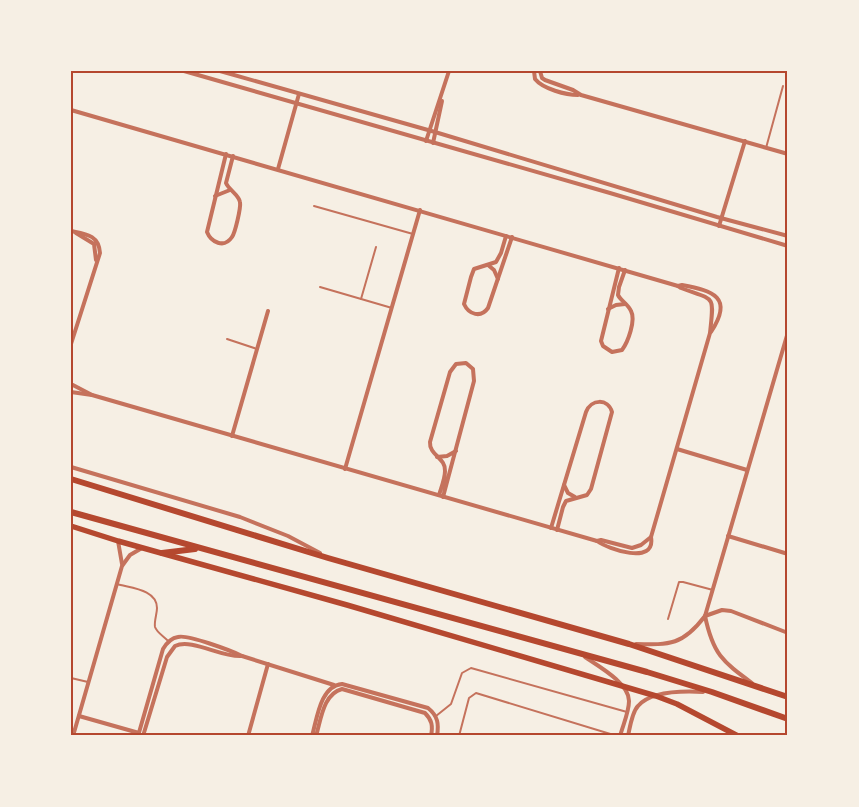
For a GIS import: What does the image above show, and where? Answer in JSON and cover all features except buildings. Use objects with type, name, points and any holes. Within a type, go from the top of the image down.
[{"type":"highway","points":[[71,480],[328,558],[629,644],[788,697]]},
{"type":"highway","points":[[71,512],[581,653],[712,692],[788,719]]},
{"type":"highway","points":[[162,554],[198,548]]},
{"type":"main road","points":[[71,526],[656,696],[677,704],[738,736]]},
{"type":"street","points":[[184,71],[788,246]]},
{"type":"street","points":[[220,71],[788,236]]},
{"type":"street","points":[[433,143],[449,71]]},
{"type":"street","points":[[534,71],[535,79],[543,86],[572,95],[581,94]]},
{"type":"street","points":[[540,71],[542,78],[545,80],[581,94],[788,154]]},
{"type":"street","points":[[278,169],[299,94]]},
{"type":"street","points":[[426,141],[442,98]]},
{"type":"street","points":[[71,110],[678,286],[703,295],[710,301],[713,309],[710,333],[652,539],[649,548],[644,553],[637,554],[92,395],[71,392]]},
{"type":"street","points":[[719,226],[744,141]]},
{"type":"street","points":[[226,154],[207,232],[209,238],[214,242],[226,242],[231,238],[240,205],[238,197],[230,190],[226,183],[233,156]]},
{"type":"street","points":[[215,196],[230,190]]},
{"type":"street","points":[[345,469],[420,210]]},
{"type":"street","points":[[71,344],[100,253],[96,239],[82,232],[73,232]]},
{"type":"street","points":[[506,236],[496,262],[477,267],[472,273],[464,300],[468,311],[480,314],[486,311],[512,238]]},
{"type":"street","points":[[487,265],[494,270],[498,279]]},
{"type":"street","points":[[619,268],[601,342],[607,350],[618,352],[624,346],[632,321],[632,312],[619,298],[618,291],[625,270]]},
{"type":"street","points":[[678,286],[682,285],[705,290],[719,299],[718,319],[710,333]]},
{"type":"street","points":[[608,309],[616,305],[625,304]]},
{"type":"street","points":[[232,436],[268,311]]},
{"type":"street","points":[[629,644],[669,643],[685,638],[705,616],[788,332]]},
{"type":"street","points":[[466,363],[473,369],[475,376],[456,451],[441,496],[445,470],[444,463],[431,449],[430,442],[453,368],[456,364],[466,363]]},
{"type":"street","points":[[71,384],[92,395]]},
{"type":"street","points":[[551,528],[588,407],[595,402],[607,404],[610,408],[611,417],[591,489],[587,495],[568,500],[564,504],[557,530]]},
{"type":"street","points":[[677,449],[747,470]]},
{"type":"street","points":[[438,457],[447,456],[456,451]]},
{"type":"street","points":[[71,467],[240,517],[288,536],[328,558]]},
{"type":"street","points":[[564,484],[568,493],[576,498]]},
{"type":"street","points":[[728,536],[788,554]]},
{"type":"street","points":[[597,541],[601,540],[632,548],[641,545],[652,537]]},
{"type":"street","points":[[73,736],[122,566],[118,541]]},
{"type":"street","points":[[122,566],[130,555],[142,548]]},
{"type":"street","points":[[705,616],[722,610],[731,611],[788,633]]},
{"type":"street","points":[[705,616],[713,646],[731,668],[755,685]]},
{"type":"street","points":[[141,735],[161,655],[169,642],[177,637],[185,637],[334,685],[346,684],[428,708],[438,721],[436,736]]},
{"type":"street","points":[[141,735],[167,657],[175,646],[185,643],[231,656],[242,656]]},
{"type":"street","points":[[581,653],[612,675],[623,686],[629,696],[627,712],[619,736]]},
{"type":"street","points":[[248,736],[268,664]]},
{"type":"street","points":[[312,736],[323,700],[334,685]]},
{"type":"street","points":[[316,736],[327,701],[332,694],[342,689],[425,713],[429,716],[432,723],[431,736]]},
{"type":"street","points":[[628,736],[637,706],[656,696],[683,691],[712,692]]},
{"type":"street","points":[[79,716],[141,735]]},
{"type":"lane","points":[[766,148],[783,86]]},
{"type":"lane","points":[[314,206],[413,234]]},
{"type":"lane","points":[[361,299],[376,248]]},
{"type":"lane","points":[[320,287],[392,308]]},
{"type":"lane","points":[[227,339],[257,349]]},
{"type":"lane","points":[[668,619],[679,582],[713,590]]},
{"type":"lane","points":[[117,584],[140,590],[152,596],[157,608],[156,629],[169,642]]},
{"type":"lane","points":[[436,716],[451,704],[462,673],[472,668],[627,712]]},
{"type":"lane","points":[[71,678],[88,682]]},
{"type":"lane","points":[[459,736],[468,702],[472,694],[476,693],[619,736]]},
{"type":"lane","points":[[601,736],[602,731]]}]
